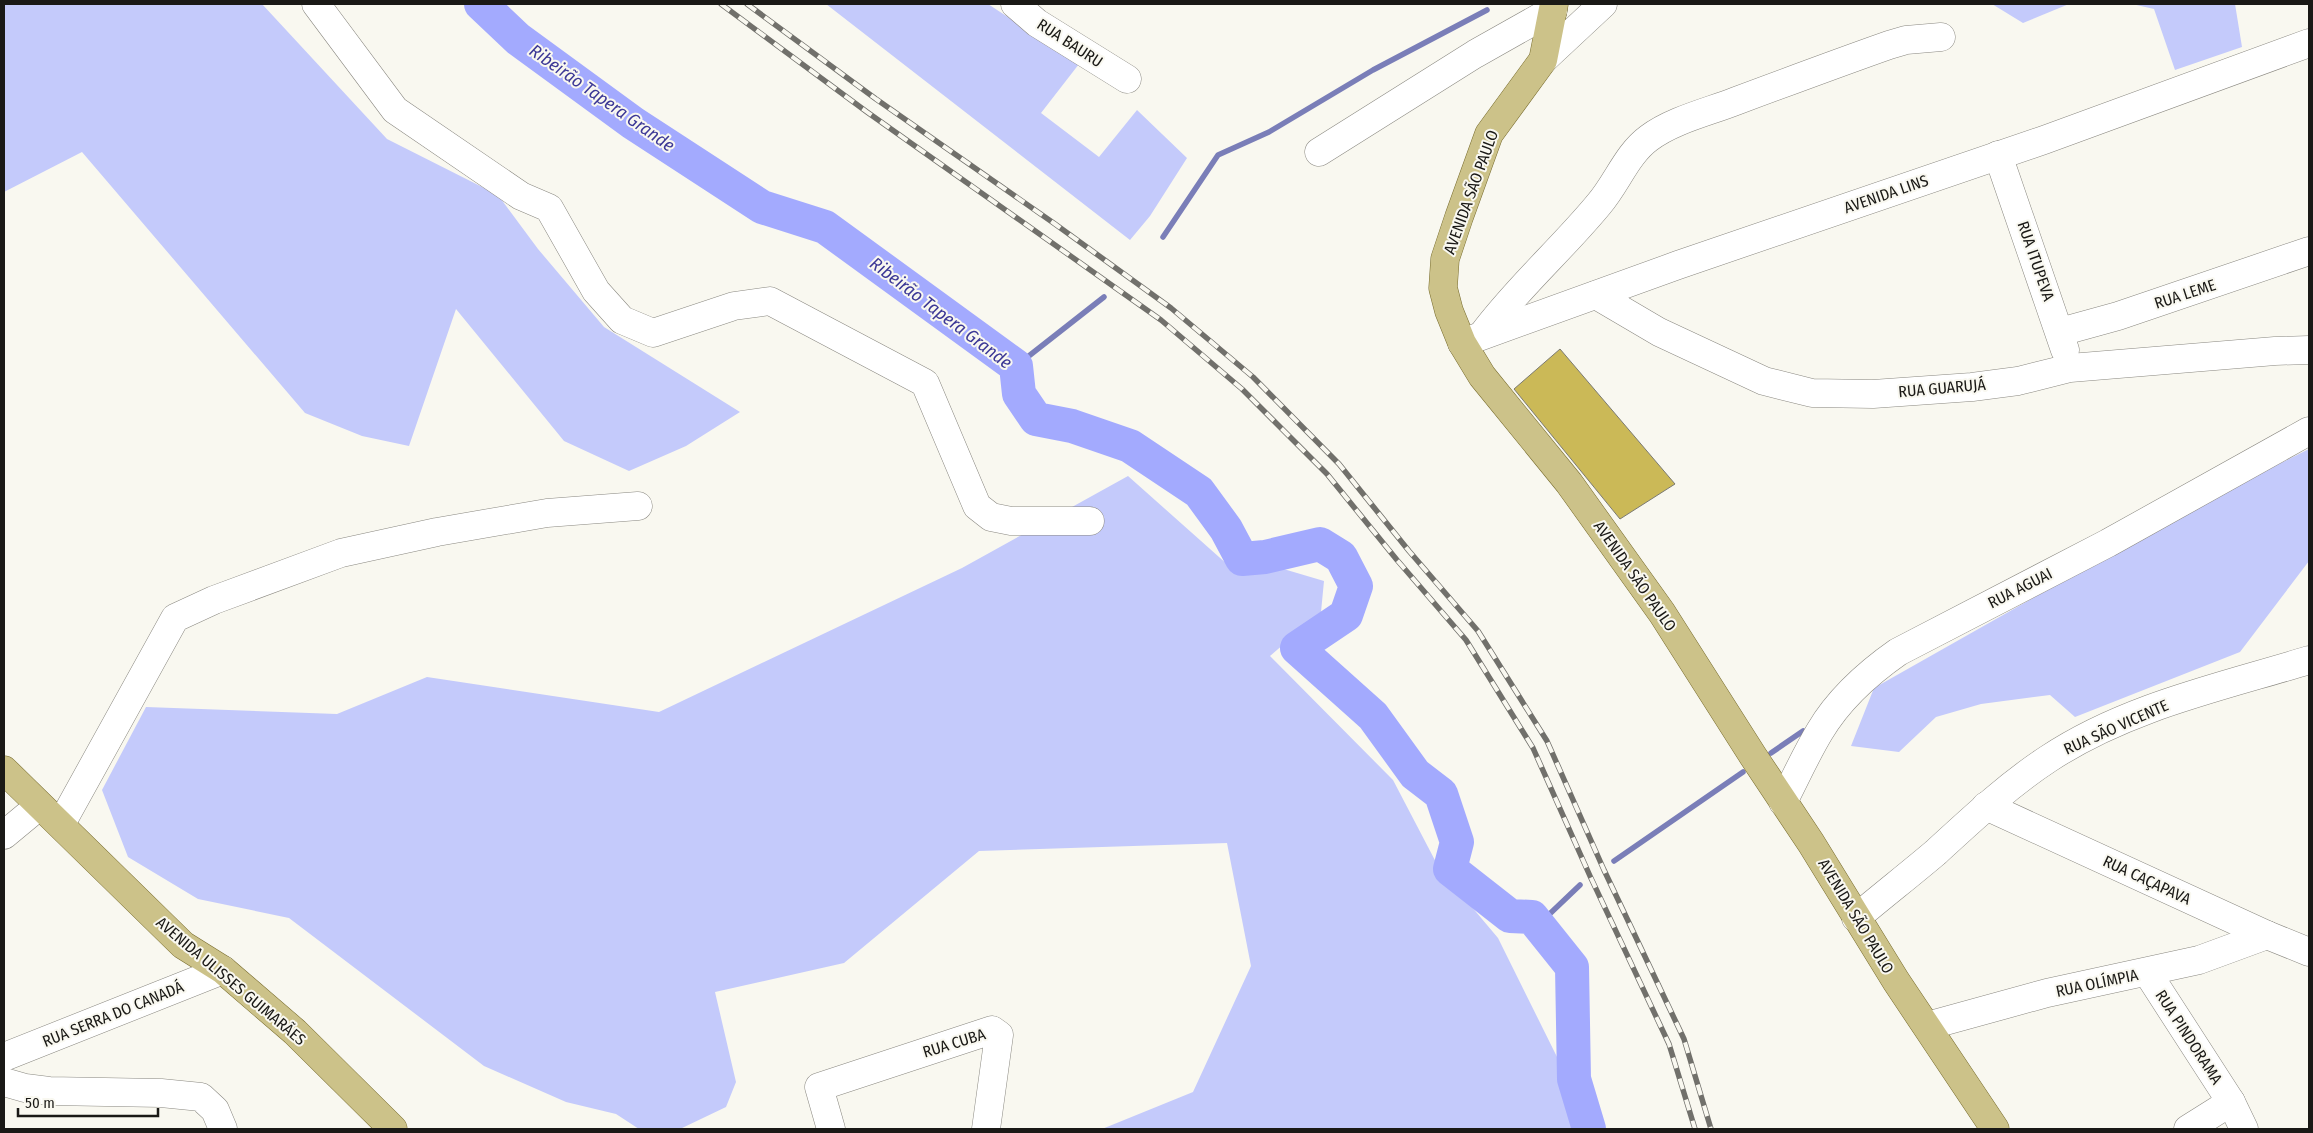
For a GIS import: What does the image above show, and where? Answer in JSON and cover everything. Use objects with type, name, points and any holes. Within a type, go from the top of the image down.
[{"type":"main road","name":"AVENIDA SÃO PAULO","points":[[1553,7],[1543,60],[1489,134],[1445,259],[1443,288],[1449,311],[1472,339],[1482,376],[1569,483],[1629,564],[1811,843],[1856,918],[1995,1129]]},
{"type":"main road","name":"AVENIDA ULISSES GUIMARÃES","points":[[4,770],[183,945],[223,970],[295,1032],[393,1129]]},
{"type":"street","points":[[316,4],[395,110],[522,196],[549,208],[596,291],[622,320],[653,333],[734,306],[770,302],[925,383],[977,506],[991,517],[1011,522],[1090,521]]},
{"type":"street","name":"RUA BAURU","points":[[1015,4],[1037,23],[1127,79]]},
{"type":"street","points":[[1543,60],[1603,4]]},
{"type":"street","points":[[1319,152],[1553,7]]},
{"type":"street","points":[[1472,339],[1595,209],[1610,191],[1637,148],[1648,138],[1659,131],[1695,116],[1889,45],[1906,40],[1941,37]]},
{"type":"street","name":"AVENIDA LINS","points":[[1472,339],[1696,258],[1998,155],[2309,43]]},
{"type":"street","name":"RUA ITUPEVA","points":[[1998,155],[2060,332],[2070,368]]},
{"type":"street","name":"RUA LEME","points":[[2060,332],[2111,319],[2309,252]]},
{"type":"street","name":"RUA GUARUJÁ","points":[[1596,295],[1659,332],[1764,381],[1812,393],[1873,394],[1972,387],[2018,381],[2070,368],[2275,351],[2309,350]]},
{"type":"street","name":"RUA AGUAI","points":[[1783,802],[1820,730],[1842,701],[1878,666],[1898,652],[2108,543],[2309,431]]},
{"type":"street","points":[[61,824],[175,618],[214,600],[341,553],[437,532],[547,513],[638,506]]},
{"type":"street","name":"RUA SÃO VICENTE","points":[[1856,918],[1933,854],[1986,806],[2048,759],[2102,729],[2188,695],[2309,660]]},
{"type":"street","points":[[4,835],[39,806]]},
{"type":"street","name":"RUA CAÇAPAVA","points":[[1986,806],[2267,935],[2309,952]]},
{"type":"street","name":"RUA OLÍMPIA","points":[[1927,1026],[2047,993],[2199,960],[2230,951],[2267,935]]},
{"type":"street","name":"RUA SERRA DO CANADÁ","points":[[4,1057],[223,970]]},
{"type":"street","name":"RUA PINDORAMA","points":[[2147,972],[2231,1102],[2244,1129]]},
{"type":"street","name":"RUA CUBA","points":[[831,1129],[818,1087],[992,1030],[999,1036],[986,1129]]},
{"type":"street","points":[[4,1082],[25,1088],[49,1091],[161,1093],[201,1097],[215,1110],[223,1129]]},
{"type":"street","name":"RUA PINDORAMA","points":[[2188,1129],[2231,1102]]},
{"type":"shaded area","points":[[4,4],[262,4],[387,139],[498,195],[538,249],[604,327],[740,412],[686,446],[629,471],[564,441],[456,309],[409,446],[362,436],[305,413],[82,152],[4,192]]},
{"type":"shaded area","points":[[826,4],[988,4],[1079,64],[1041,113],[1099,157],[1137,110],[1187,158],[1150,216],[1130,240]]},
{"type":"shaded area","points":[[1992,4],[2069,4],[2023,23]]},
{"type":"shaded area","points":[[2132,4],[2235,4],[2242,47],[2175,70],[2154,9]]},
{"type":"shaded area","points":[[2309,449],[2309,561],[2240,652],[2075,717],[2050,695],[1981,704],[1936,717],[1899,752],[1851,746],[1874,688],[2208,499]]},
{"type":"shaded area","points":[[1128,476],[1237,573],[1270,565],[1324,581],[1321,612],[1270,656],[1393,780],[1439,868],[1498,938],[1561,1065],[1577,1129],[1102,1129],[1193,1092],[1251,966],[1227,843],[979,851],[844,963],[715,992],[736,1082],[726,1107],[680,1129],[639,1129],[616,1114],[566,1102],[484,1066],[289,918],[198,899],[128,857],[102,790],[146,707],[337,714],[427,677],[659,712],[962,568]]},
{"type":"building","points":[[1560,349],[1675,484],[1620,519],[1514,389]]},
{"type":"waterway","name":"Ribeirão Tapera Grande","points":[[481,4],[518,39],[633,123],[762,207],[825,227],[1016,366],[1019,394],[1036,419],[1072,426],[1130,446],[1199,492],[1226,529],[1242,559],[1265,557],[1320,544],[1341,557],[1356,586],[1346,615],[1297,648],[1373,716],[1415,774],[1441,794],[1457,842],[1450,869],[1510,916],[1532,917],[1572,967],[1574,1079],[1589,1129]]},
{"type":"waterway","points":[[1163,237],[1218,155],[1269,132],[1373,70],[1487,10]]},
{"type":"waterway","points":[[1016,366],[1104,297]]},
{"type":"waterway","points":[[1771,753],[1803,731]]},
{"type":"waterway","points":[[1614,861],[1743,772]]},
{"type":"waterway","points":[[1538,925],[1580,885]]},
{"type":"railway","points":[[721,4],[867,112],[1161,320],[1242,389],[1327,474],[1397,560],[1466,640],[1533,748],[1590,876],[1669,1044],[1695,1129]]},
{"type":"railway","points":[[747,4],[876,99],[1171,308],[1253,377],[1339,464],[1409,551],[1478,631],[1547,741],[1604,870],[1684,1039],[1711,1129]]}]
